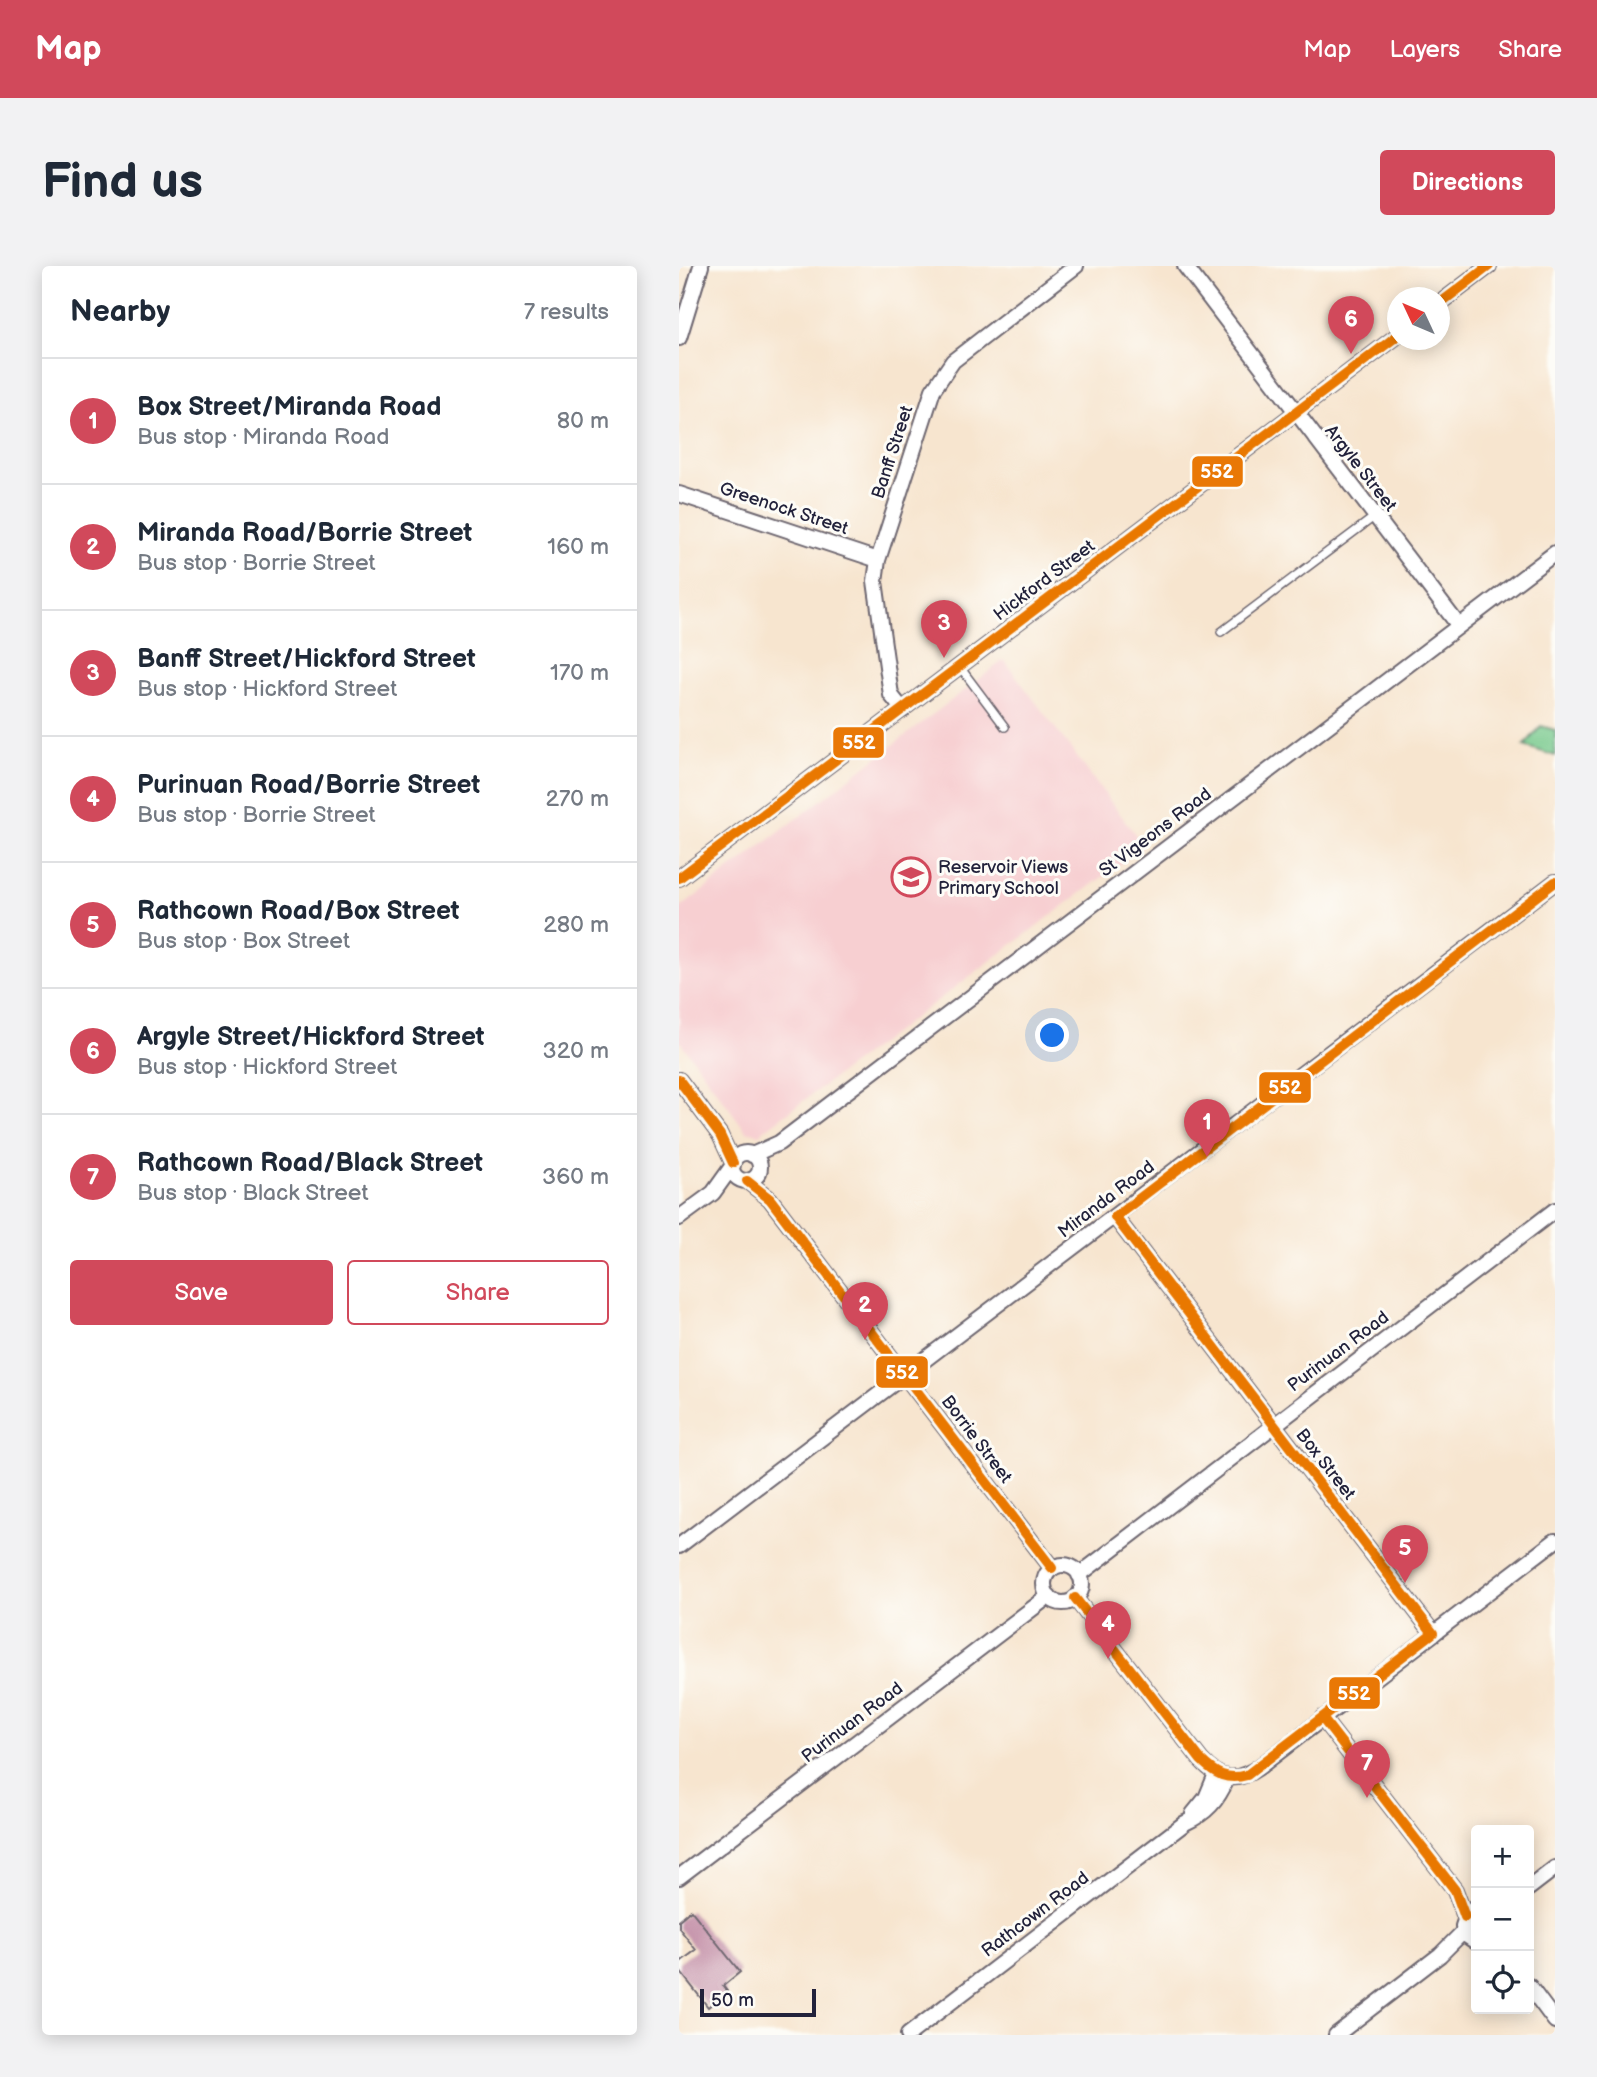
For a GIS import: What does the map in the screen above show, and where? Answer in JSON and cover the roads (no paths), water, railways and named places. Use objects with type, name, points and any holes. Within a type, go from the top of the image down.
[{"type":"street","points":[[679,338],[701,266]]},
{"type":"street","name":"Banff Street","points":[[903,710],[891,695],[875,581],[878,560],[933,390],[953,361],[1076,266]]},
{"type":"street","name":"Argyle Street","points":[[1185,266],[1295,414],[1459,626]]},
{"type":"street","points":[[1450,296],[1489,266]]},
{"type":"street","name":"Hickford Street","points":[[679,878],[1387,344]]},
{"type":"street","name":"Greenock Street","points":[[679,494],[878,560]]},
{"type":"street","name":"St Vigeons Road","points":[[754,1162],[1555,553]]},
{"type":"street","name":"Miranda Road","points":[[679,1546],[1555,882]]},
{"type":"street","points":[[679,1080],[720,1135],[733,1164],[734,1173],[743,1181]]},
{"type":"street","points":[[679,1218],[713,1193],[755,1178],[754,1162],[720,1135]]},
{"type":"street","points":[[713,1193],[738,1156],[754,1162]]},
{"type":"street","name":"Borrie Street","points":[[754,1162],[770,1199],[1052,1568]]},
{"type":"street","name":"Borrie Street","points":[[743,1181],[770,1199]]},
{"type":"street","name":"Purinuan Road","points":[[1079,1575],[1555,1210]]},
{"type":"street","name":"Box Street","points":[[1115,1217],[1433,1633]]},
{"type":"street","points":[[1075,1598],[1201,1760],[1222,1776],[1247,1775],[1555,1541]]},
{"type":"street","points":[[1066,1566],[1079,1575],[1081,1587],[1075,1598],[1059,1602],[1049,1596],[1045,1581],[1052,1568],[1066,1566]]},
{"type":"street","name":"Purinuan Road","points":[[679,1877],[1049,1596]]},
{"type":"street","points":[[1322,1718],[1455,1889],[1471,1921]]},
{"type":"street","name":"Rathcown Road","points":[[908,2035],[1185,1823],[1222,1776]]},
{"type":"street","points":[[1534,1884],[1555,1868]]},
{"type":"street","points":[[1336,2035],[1440,1955],[1471,1924]]},
{"type":"street","points":[[1534,1993],[1555,2021]]},
{"type":"lane","points":[[1221,632],[1374,517]]},
{"type":"lane","points":[[960,667],[1005,727]]},
{"type":"place","name":"Argyle Street/Hickford Street","points":[[1351,354]]},
{"type":"place","name":"Banff Street/Hickford Street","points":[[944,658]]},
{"type":"place","name":"Reservoir Views Primary School","points":[[911,877]]},
{"type":"place","name":"Box Street/Miranda Road","points":[[1207,1157]]},
{"type":"place","name":"Miranda Road/Borrie Street","points":[[865,1340]]},
{"type":"place","name":"Rathcown Road/Box Street","points":[[1405,1583]]},
{"type":"place","name":"Purinuan Road/Borrie Street","points":[[1108,1659]]},
{"type":"place","name":"Rathcown Road/Black Street","points":[[1367,1798]]}]
